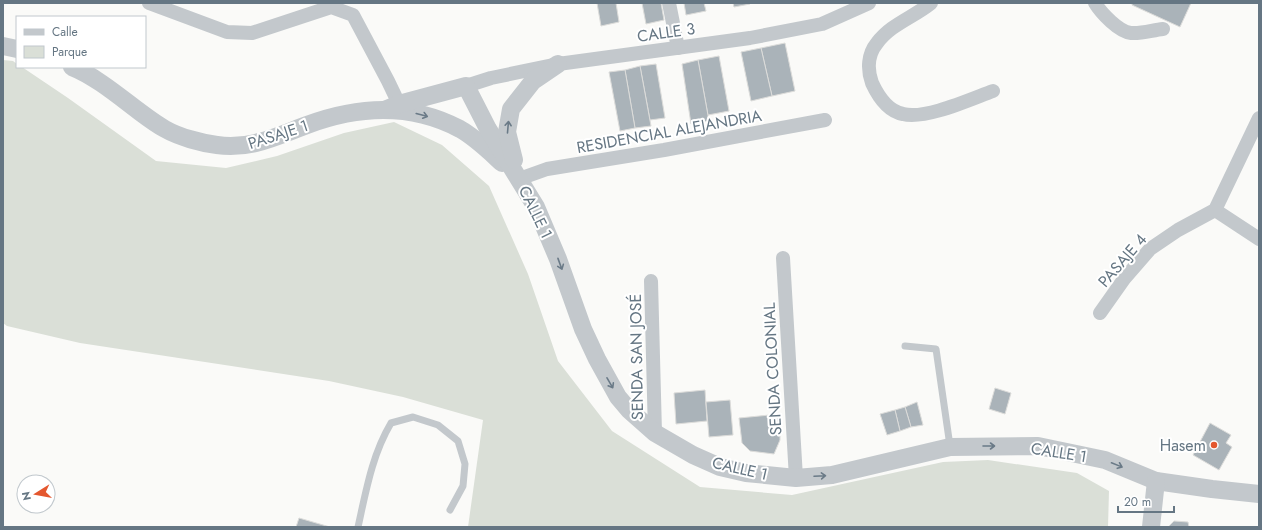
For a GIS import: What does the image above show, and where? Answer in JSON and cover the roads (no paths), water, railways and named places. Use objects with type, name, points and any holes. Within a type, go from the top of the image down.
[{"type":"street","points":[[149,3],[227,32],[252,33],[331,7],[353,15],[388,80],[391,107]]},
{"type":"street","points":[[670,3],[678,48]]},
{"type":"street","name":"CALLE 3","points":[[466,86],[491,78],[558,64],[750,38],[822,24],[869,3]]},
{"type":"street","points":[[931,3],[886,32],[876,44],[869,58],[870,77],[877,95],[890,108],[902,114],[918,115],[933,112],[993,91]]},
{"type":"street","points":[[1095,3],[1122,31],[1131,33],[1163,29]]},
{"type":"street","points":[[3,46],[16,49]]},
{"type":"street","points":[[519,179],[507,132],[511,109],[533,81],[558,64]]},
{"type":"street","name":"PASAJE 1","points":[[74,68],[112,90],[165,129],[185,137],[217,145],[252,145],[322,119],[357,111],[391,107]]},
{"type":"street","points":[[391,107],[466,86]]},
{"type":"street","name":"CALLE 1","points":[[466,86],[488,129],[536,207],[558,259],[583,329],[596,359],[618,397],[655,433],[693,455],[720,467],[746,473],[796,478],[832,475],[950,447],[1038,446],[1106,460],[1156,481],[1259,494]]},
{"type":"street","points":[[391,107],[436,119],[460,129],[481,143],[519,179]]},
{"type":"street","points":[[1259,118],[1214,210],[1259,239]]},
{"type":"street","name":"RESIDENCIAL ALEJANDRIA","points":[[519,179],[547,169],[664,150],[825,120]]},
{"type":"street","name":"PASAJE 4","points":[[1100,313],[1124,279],[1150,249],[1178,230],[1214,210]]},
{"type":"street","name":"SENDA COLONIAL","points":[[783,258],[796,478]]},
{"type":"street","name":"SENDA SAN JOSÉ","points":[[652,281],[655,433]]},
{"type":"street","points":[[1151,527],[1156,481]]},
{"type":"lane","points":[[905,346],[936,349],[950,447]]},
{"type":"lane","points":[[358,527],[371,470],[382,439],[391,423],[413,417],[438,425],[458,441],[464,464],[463,486],[450,510]]},
{"type":"place","name":"Hasem","points":[[1214,445]]}]
